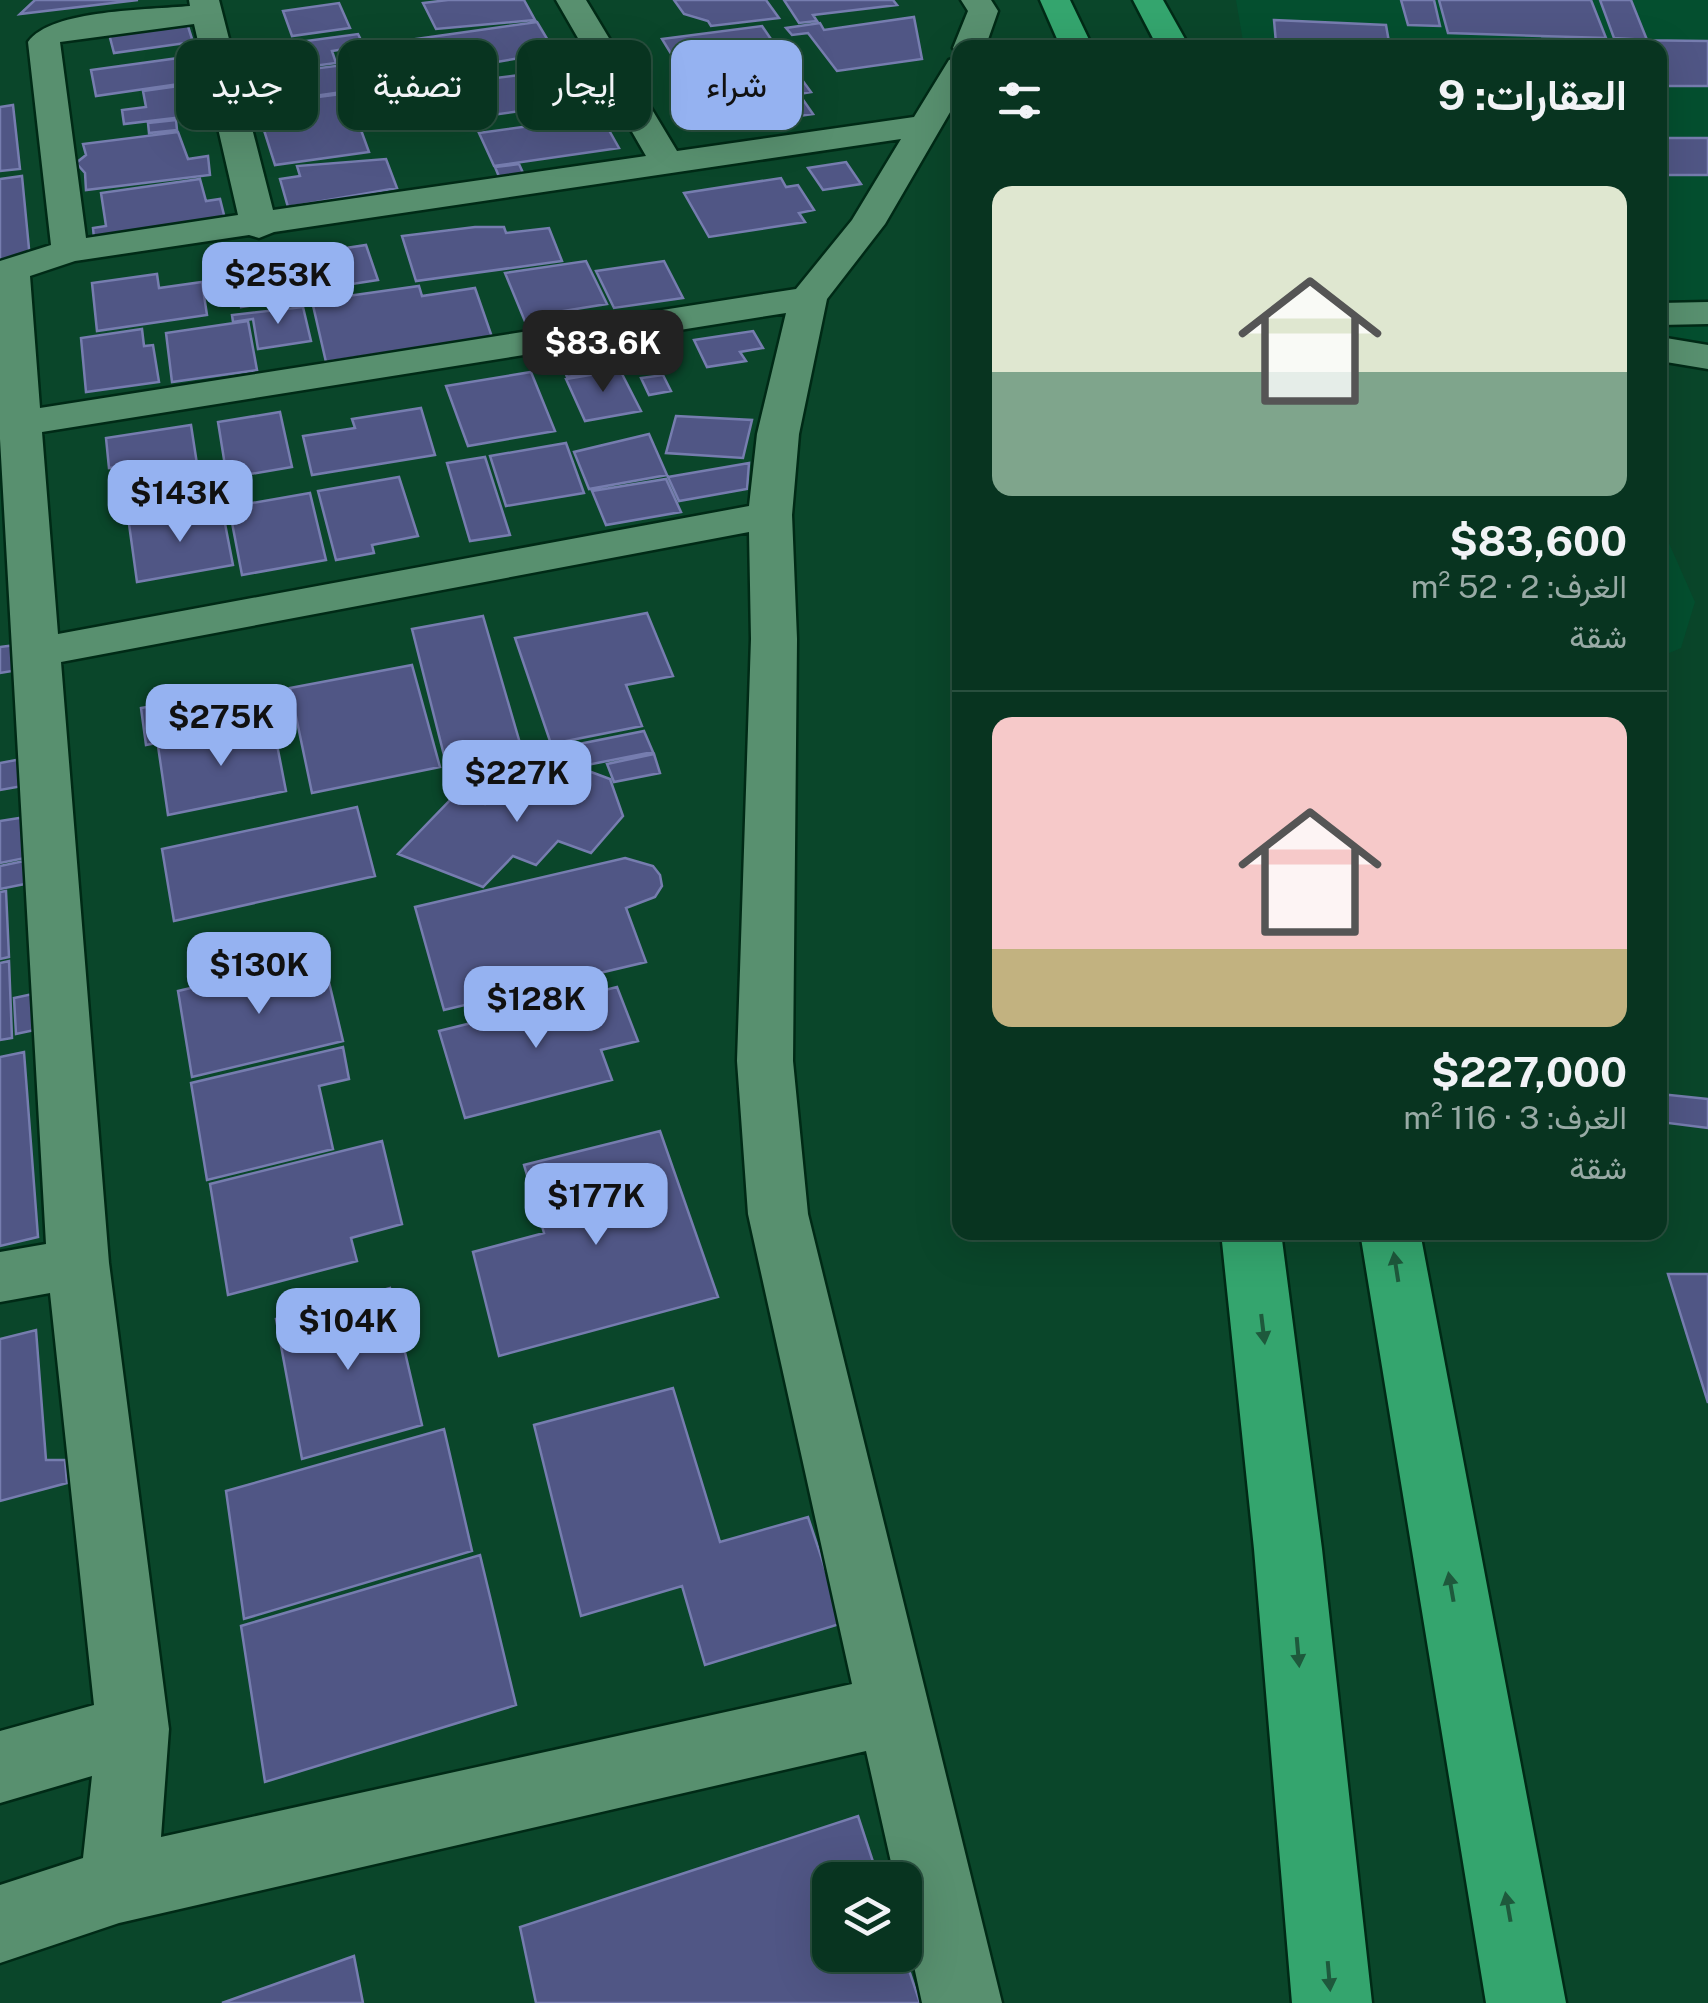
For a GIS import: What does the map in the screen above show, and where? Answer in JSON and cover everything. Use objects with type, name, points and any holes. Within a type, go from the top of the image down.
[{"type":"highway","points":[[1055,0],[1073,40]]},
{"type":"highway","points":[[1148,0],[1170,40]]},
{"type":"highway","points":[[1252,1240],[1288,1549],[1332,2003]]},
{"type":"highway","points":[[1391,1240],[1526,2003]]},
{"type":"street","points":[[572,0],[667,163]]},
{"type":"street","points":[[971,40],[983,11],[976,0]]},
{"type":"street","points":[[70,252],[44,42],[50,34],[68,29],[206,6],[260,226]]},
{"type":"street","points":[[952,81],[867,224],[808,298],[778,434],[770,515],[774,639],[766,1061],[778,1214],[962,2003]]},
{"type":"street","points":[[119,1885],[133,1728],[78,1263],[37,652],[10,426],[5,273],[70,252],[926,125]]},
{"type":"street","points":[[10,426],[808,298]]},
{"type":"street","points":[[1667,314],[1708,314]]},
{"type":"street","points":[[1667,350],[1708,358]]},
{"type":"street","points":[[37,652],[770,515]]},
{"type":"street","points":[[0,1277],[78,1263]]},
{"type":"street","points":[[0,1924],[119,1885],[892,1710]]},
{"type":"street","points":[[0,1766],[133,1728]]},
{"type":"shaded area","points":[[1236,0],[1708,0],[1708,344],[1667,342],[1667,40],[1243,40]]},
{"type":"shaded area","points":[[1667,539],[1695,602],[1681,648],[1667,654]]},
{"type":"building","points":[[35,0],[138,0],[20,14]]},
{"type":"building","points":[[524,0],[535,20],[436,29],[423,3]]},
{"type":"building","points":[[674,0],[766,0],[779,18],[711,26],[708,21],[684,14]]},
{"type":"building","points":[[784,0],[893,0],[897,5],[813,15],[817,21],[799,23]]},
{"type":"building","points":[[1401,0],[1434,0],[1440,26],[1408,25]]},
{"type":"building","points":[[1439,0],[1591,0],[1606,38],[1448,33]]},
{"type":"building","points":[[1600,0],[1631,0],[1647,40],[1614,38]]},
{"type":"building","points":[[339,3],[350,28],[292,36],[283,11]]},
{"type":"building","points":[[914,17],[922,59],[837,71],[808,33],[792,35],[786,28],[820,23],[824,30]]},
{"type":"building","points":[[186,20],[192,40],[114,53],[108,30]]},
{"type":"building","points":[[1274,20],[1386,25],[1389,40],[1276,40]]},
{"type":"building","points":[[537,22],[548,40],[517,40],[517,58],[497,62],[497,40],[416,39]]},
{"type":"building","points":[[762,26],[772,40],[671,40],[671,54],[662,39]]},
{"type":"building","points":[[358,34],[361,40],[338,40],[338,50],[332,51],[336,63],[318,65],[318,40],[314,40]]},
{"type":"building","points":[[1667,41],[1708,41],[1708,86],[1667,86]]},
{"type":"building","points":[[176,58],[176,84],[96,96],[91,70]]},
{"type":"building","points":[[338,66],[338,93],[318,95],[318,68]]},
{"type":"building","points":[[517,75],[517,111],[497,114],[497,78]]},
{"type":"building","points":[[176,86],[176,118],[124,124],[122,110],[146,107],[143,91]]},
{"type":"building","points":[[338,94],[338,130],[361,130],[369,152],[275,165],[264,130],[318,130],[318,97]]},
{"type":"building","points":[[802,98],[813,114],[802,115]]},
{"type":"building","points":[[13,105],[20,169],[0,171],[0,107]]},
{"type":"building","points":[[176,120],[177,130],[149,133],[148,123]]},
{"type":"building","points":[[517,128],[609,130],[619,148],[494,166],[479,133]]},
{"type":"building","points":[[178,132],[188,159],[208,156],[210,175],[86,190],[85,173],[76,163],[86,155],[83,144]]},
{"type":"building","points":[[1667,138],[1708,138],[1708,175],[1667,175]]},
{"type":"building","points":[[386,159],[397,188],[288,207],[280,179],[300,176],[297,166]]},
{"type":"building","points":[[846,162],[861,184],[823,190],[808,168]]},
{"type":"building","points":[[519,164],[524,175],[500,179],[495,167]]},
{"type":"building","points":[[22,176],[30,259],[0,263],[0,179]]},
{"type":"building","points":[[781,178],[786,187],[798,185],[814,210],[799,213],[805,222],[709,237],[684,193]]},
{"type":"building","points":[[200,179],[206,201],[220,199],[225,219],[94,238],[93,228],[106,226],[101,193]]},
{"type":"building","points":[[504,227],[506,233],[549,228],[562,261],[416,281],[402,236]]},
{"type":"building","points":[[366,245],[378,280],[274,296],[276,302],[241,307],[235,287],[267,282],[261,261]]},
{"type":"building","points":[[586,261],[607,304],[545,314],[548,321],[526,324],[505,273]]},
{"type":"building","points":[[664,261],[683,298],[614,308],[596,271]]},
{"type":"building","points":[[157,274],[159,288],[202,282],[207,315],[97,331],[92,283]]},
{"type":"building","points":[[419,286],[422,296],[475,288],[492,337],[326,362],[312,301]]},
{"type":"building","points":[[303,307],[311,341],[258,349],[253,319],[233,322],[232,315]]},
{"type":"building","points":[[248,321],[257,370],[172,382],[166,333]]},
{"type":"building","points":[[142,329],[144,346],[153,345],[159,382],[86,392],[81,338]]},
{"type":"building","points":[[753,331],[763,348],[740,352],[746,361],[707,367],[694,340]]},
{"type":"building","points":[[597,349],[600,357],[563,363],[559,355]]},
{"type":"building","points":[[668,350],[672,357],[640,362],[636,354]]},
{"type":"building","points":[[612,356],[618,369],[567,377],[562,364]]},
{"type":"building","points":[[620,370],[641,411],[585,421],[566,379]]},
{"type":"building","points":[[531,372],[555,431],[468,446],[446,386]]},
{"type":"building","points":[[663,375],[671,391],[649,395],[641,378]]},
{"type":"building","points":[[421,408],[435,455],[312,475],[303,436],[355,428],[352,419]]},
{"type":"building","points":[[280,412],[292,467],[227,478],[218,422]]},
{"type":"building","points":[[676,416],[752,420],[743,458],[666,453]]},
{"type":"building","points":[[191,425],[201,490],[136,500],[132,465],[109,468],[106,438]]},
{"type":"building","points":[[649,434],[667,475],[589,489],[574,452]]},
{"type":"building","points":[[566,443],[584,493],[506,506],[490,456]]},
{"type":"building","points":[[485,457],[510,535],[470,541],[447,463]]},
{"type":"building","points":[[749,463],[747,489],[679,501],[668,477]]},
{"type":"building","points":[[399,477],[418,536],[372,545],[374,553],[336,560],[318,491]]},
{"type":"building","points":[[666,479],[681,512],[606,525],[592,491]]},
{"type":"building","points":[[310,493],[326,560],[242,575],[229,507]]},
{"type":"building","points":[[222,508],[233,565],[137,582],[129,524]]},
{"type":"building","points":[[647,613],[673,676],[626,685],[642,726],[551,744],[515,638]]},
{"type":"building","points":[[483,616],[524,757],[448,771],[412,629]]},
{"type":"building","points":[[16,645],[18,670],[0,673],[0,647]]},
{"type":"building","points":[[412,665],[440,767],[312,793],[290,688]]},
{"type":"building","points":[[229,692],[268,703],[271,721],[146,745],[141,708]]},
{"type":"building","points":[[273,724],[286,791],[168,815],[158,746]]},
{"type":"building","points":[[644,731],[653,752],[536,775],[529,754]]},
{"type":"building","points":[[654,754],[660,773],[614,782],[607,764]]},
{"type":"building","points":[[27,758],[28,785],[0,790],[0,763]]},
{"type":"building","points":[[583,769],[610,779],[623,816],[591,853],[558,841],[536,865],[513,856],[483,887],[398,854],[456,794],[485,804],[501,786]]},
{"type":"building","points":[[357,807],[375,876],[174,921],[162,849]]},
{"type":"building","points":[[32,816],[35,856],[0,863],[0,821]]},
{"type":"building","points":[[625,858],[653,866],[660,875],[662,886],[655,897],[626,908],[646,962],[444,1010],[415,907]]},
{"type":"building","points":[[24,861],[25,884],[0,889],[0,866]]},
{"type":"building","points":[[6,891],[9,957],[0,959],[0,892]]},
{"type":"building","points":[[323,957],[343,1041],[192,1077],[178,991]]},
{"type":"building","points":[[9,961],[12,1038],[0,1040],[0,963]]},
{"type":"building","points":[[617,987],[638,1041],[601,1050],[612,1080],[465,1118],[439,1031]]},
{"type":"building","points":[[42,992],[44,1028],[16,1034],[14,998]]},
{"type":"building","points":[[343,1047],[349,1079],[319,1086],[333,1149],[207,1180],[191,1083]]},
{"type":"building","points":[[24,1052],[38,1237],[0,1246],[0,1057]]},
{"type":"building","points":[[1667,1095],[1708,1099],[1708,1128],[1667,1123]]},
{"type":"building","points":[[660,1131],[718,1297],[499,1356],[473,1252],[544,1233],[524,1165]]},
{"type":"building","points":[[382,1141],[402,1224],[351,1238],[357,1261],[228,1295],[210,1184]]},
{"type":"building","points":[[1668,1274],[1708,1274],[1708,1403]]},
{"type":"building","points":[[390,1288],[422,1425],[302,1459],[276,1319]]},
{"type":"building","points":[[36,1330],[46,1460],[65,1460],[67,1483],[0,1501],[0,1339]]},
{"type":"building","points":[[673,1388],[720,1542],[808,1517],[843,1623],[705,1665],[682,1586],[581,1616],[534,1425]]},
{"type":"building","points":[[444,1429],[472,1551],[244,1619],[226,1491]]},
{"type":"building","points":[[480,1555],[516,1705],[265,1782],[241,1626]]},
{"type":"building","points":[[858,1816],[873,1862],[812,1862],[812,1972],[910,1972],[920,2003],[536,2003],[520,1927]]},
{"type":"building","points":[[354,1956],[363,2003],[222,2003]]}]
